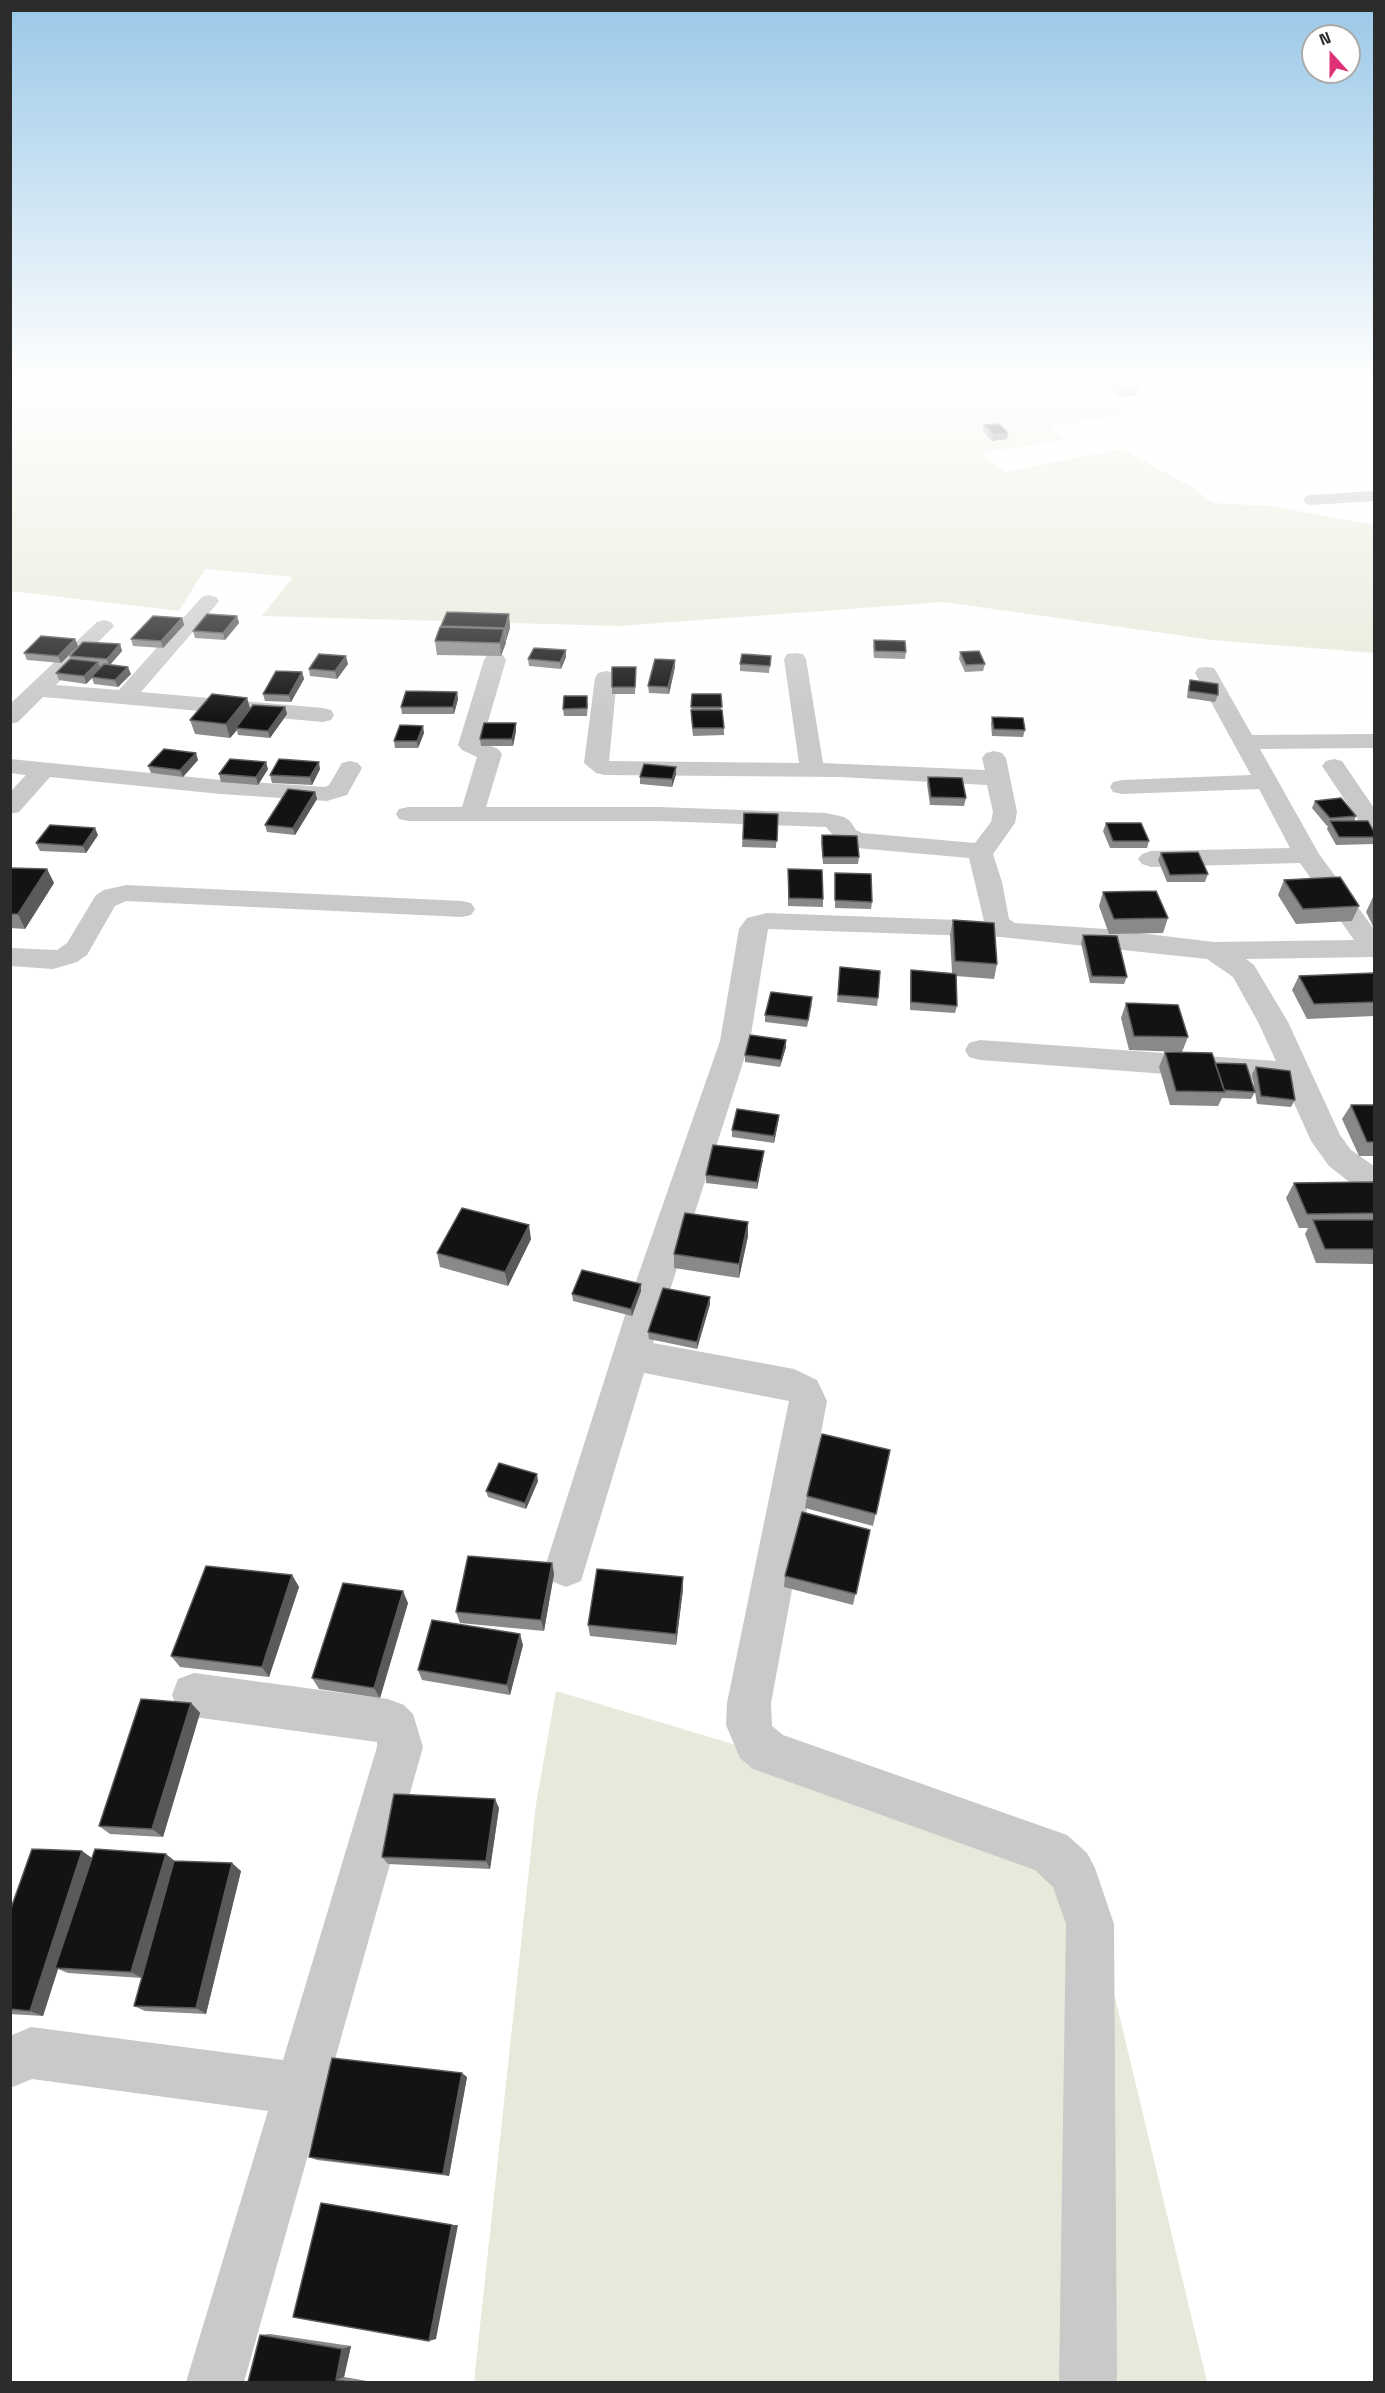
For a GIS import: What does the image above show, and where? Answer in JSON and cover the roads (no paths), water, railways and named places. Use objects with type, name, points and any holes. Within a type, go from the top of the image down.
[{"type":"street","points":[[1312,500],[1364,497]]},
{"type":"street","points":[[125,697],[209,601]]},
{"type":"street","points":[[10,717],[104,626]]},
{"type":"street","points":[[795,659],[812,769]]},
{"type":"street","points":[[472,814],[490,754],[470,746],[495,660]]},
{"type":"street","points":[[1206,673],[1307,855],[1374,948]]},
{"type":"street","points":[[606,678],[596,764],[598,766],[812,769],[996,768],[1005,812],[1003,823],[980,854]]},
{"type":"street","points":[[39,690],[323,715]]},
{"type":"street","points":[[1245,742],[1374,741]]},
{"type":"street","points":[[10,766],[221,787],[327,794],[338,790],[350,768]]},
{"type":"street","points":[[1334,766],[1374,825]]},
{"type":"street","points":[[10,807],[44,769]]},
{"type":"street","points":[[1122,787],[1267,782]]},
{"type":"street","points":[[408,814],[657,814],[826,820],[835,822],[841,826],[846,835],[857,840],[958,846],[980,854],[989,882],[996,919],[1001,927],[1011,931]]},
{"type":"street","points":[[1151,859],[1307,855]]},
{"type":"street","points":[[10,957],[53,960],[67,956],[77,949],[105,901],[113,896],[126,893],[462,909]]},
{"type":"street","points":[[566,1567],[631,1355],[735,1041],[753,929],[758,924],[767,921],[1011,931],[1106,938],[1214,951],[1374,948]]},
{"type":"street","points":[[1214,951],[1235,964],[1249,978],[1333,1150],[1374,1183]]},
{"type":"street","points":[[980,1050],[1297,1073]]},
{"type":"street","points":[[631,1355],[794,1385],[804,1391],[808,1401],[749,1703],[748,1725],[756,1742],[770,1752],[1050,1852],[1070,1870],[1078,1885],[1090,1923],[1088,2382]]},
{"type":"street","points":[[194,1695],[388,1721],[397,1730],[400,1747],[215,2382]]},
{"type":"street","points":[[10,2062],[31,2053],[302,2089]]}]
